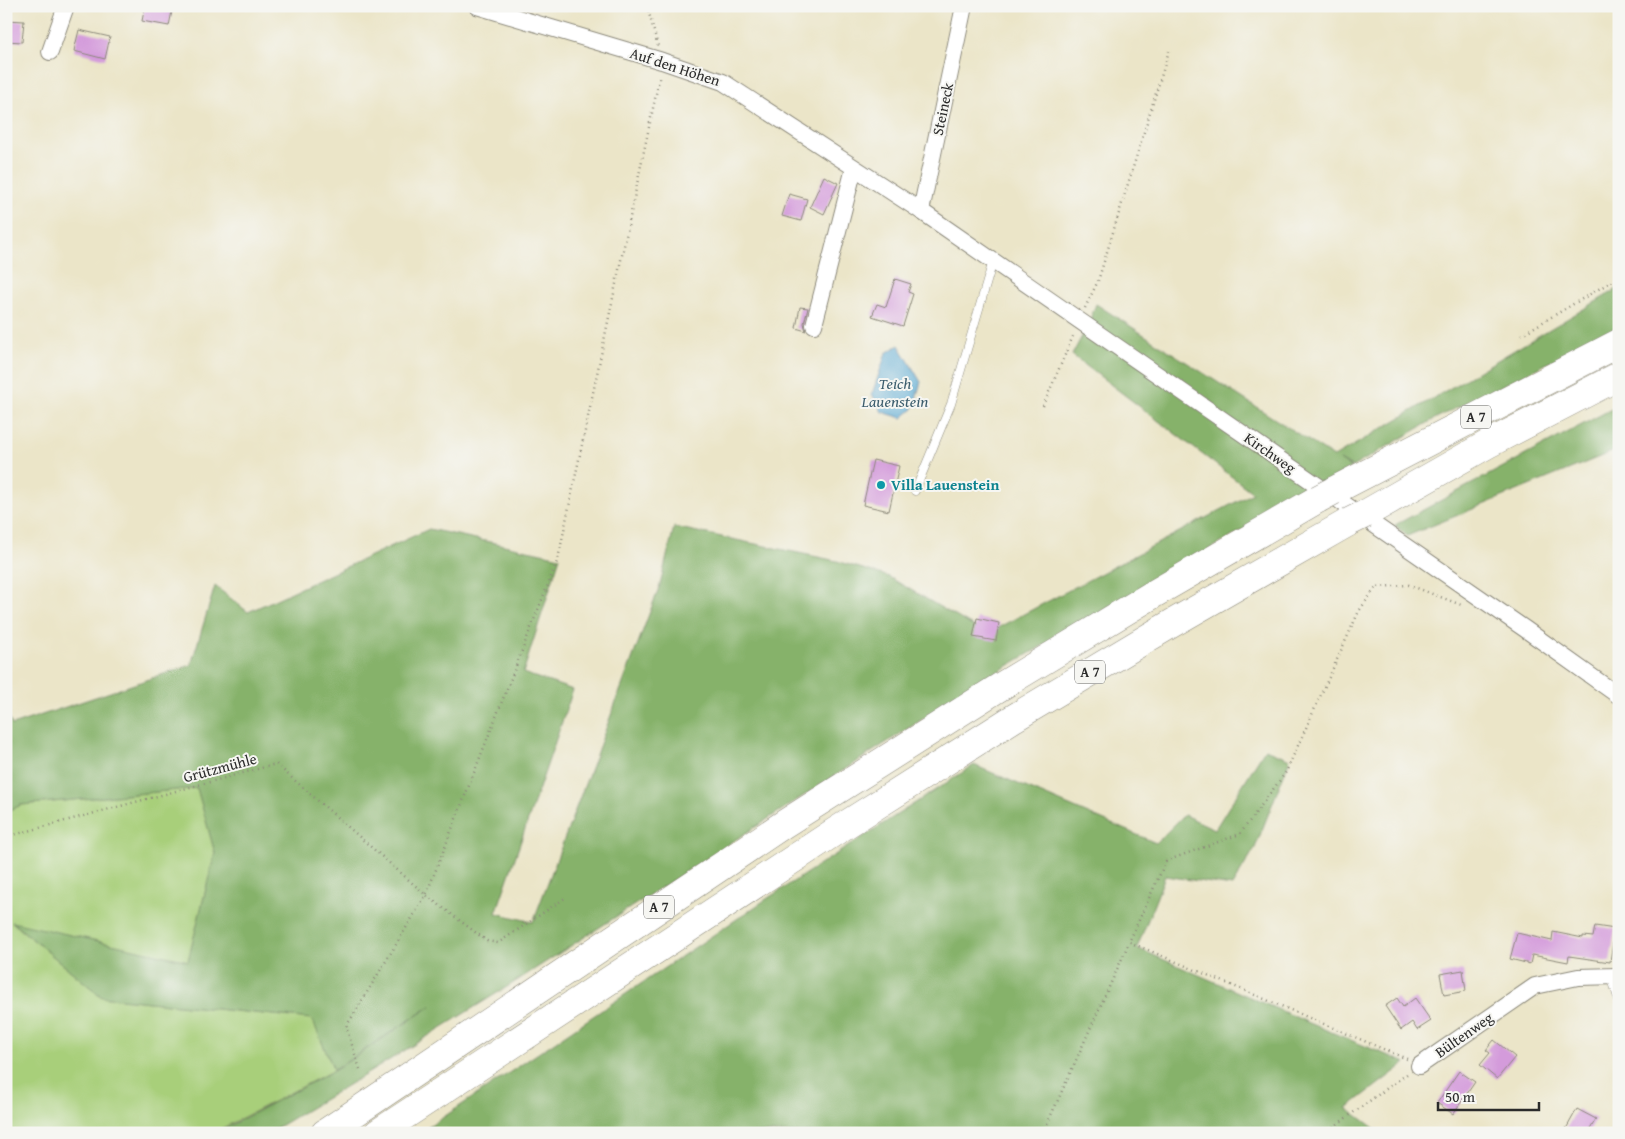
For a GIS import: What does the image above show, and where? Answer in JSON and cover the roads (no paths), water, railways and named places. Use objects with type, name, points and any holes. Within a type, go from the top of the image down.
[{"type":"highway","name":"A 7","points":[[325,1132],[784,824],[995,690],[1152,594],[1325,495],[1619,343]]},
{"type":"highway","name":"A 7","points":[[378,1133],[836,831],[1014,718],[1179,619],[1357,518],[1488,444],[1619,376]]},
{"type":"street","points":[[50,52],[66,6]]},
{"type":"street","name":"Auf den Höhen","points":[[477,6],[662,61],[723,82],[921,211]]},
{"type":"street","name":"Steineck","points":[[921,211],[964,6]]},
{"type":"street","points":[[814,325],[854,168]]},
{"type":"street","name":"Kirchweg","points":[[921,211],[1619,696]]},
{"type":"street","name":"Bültenweg","points":[[1419,1066],[1535,986],[1578,977],[1615,976]]},
{"type":"lane","points":[[915,491],[951,404],[993,261]]},
{"type":"lane","points":[[1615,976],[1619,1001]]},
{"type":"water","name":"Teich Lauenstein","points":[[899,345],[921,382],[913,409],[902,418],[882,412],[872,394],[886,353]]},
{"type":"place","name":"Villa Lauenstein","points":[[881,485]]}]
